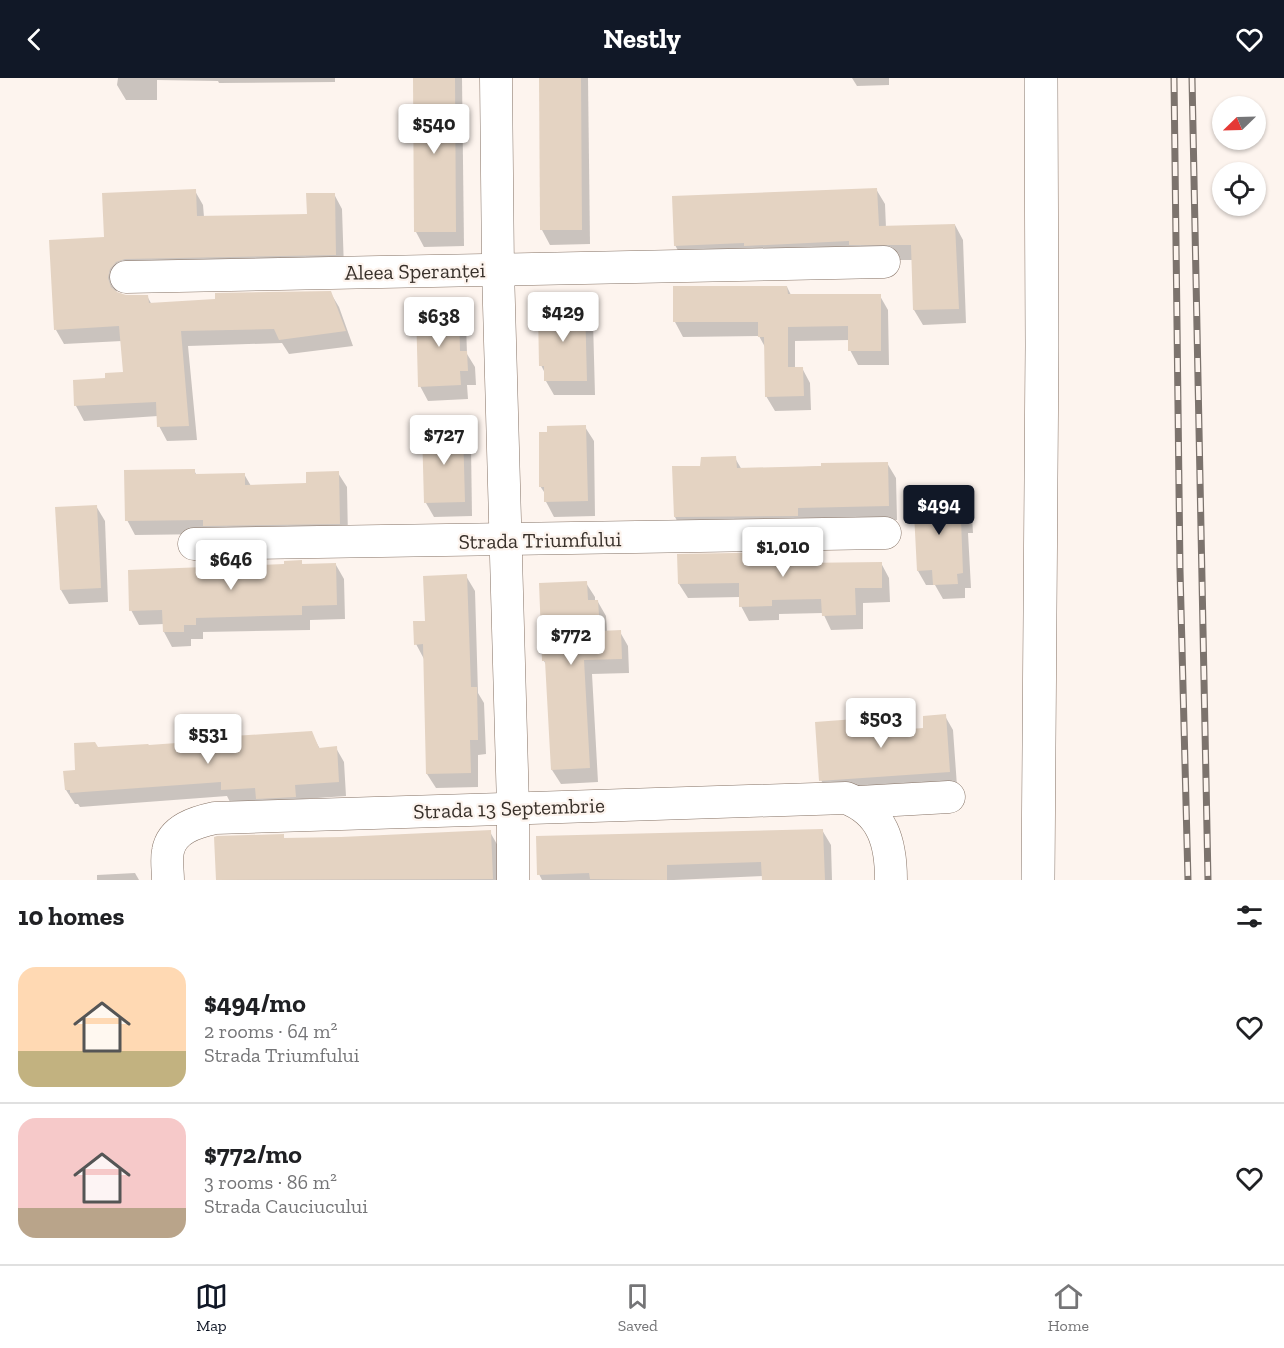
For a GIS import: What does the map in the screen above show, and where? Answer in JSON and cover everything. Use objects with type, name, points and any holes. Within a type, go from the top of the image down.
[{"type":"main road","points":[[1038,880],[1042,346],[1041,78]]},
{"type":"street","points":[[496,78],[498,269],[513,880]]},
{"type":"street","name":"Aleea Speranței","points":[[126,276],[884,262]]},
{"type":"street","name":"Strada Triumfului","points":[[194,544],[885,533]]},
{"type":"street","name":"Strada 13 Septembrie","points":[[168,880],[167,852],[171,840],[195,822],[215,818],[513,807],[846,798],[859,802],[949,797]]},
{"type":"street","points":[[859,802],[872,813],[888,844],[891,880]]},
{"type":"building","points":[[413,78],[455,78],[456,232],[414,232]]},
{"type":"building","points":[[539,78],[581,78],[582,230],[540,230]]},
{"type":"building","points":[[877,188],[879,226],[955,224],[959,309],[913,310],[911,245],[849,245],[849,241],[744,246],[744,243],[674,246],[672,196]]},
{"type":"building","points":[[196,189],[197,216],[307,214],[306,193],[335,193],[336,255],[125,259],[116,262],[110,269],[108,278],[111,287],[126,295],[148,295],[149,303],[215,299],[215,293],[331,291],[346,331],[279,340],[274,329],[181,331],[189,426],[157,427],[156,402],[74,406],[73,380],[105,378],[105,373],[123,372],[119,326],[54,330],[49,240],[104,237],[102,193]]},
{"type":"building","points":[[673,286],[787,286],[788,294],[881,294],[881,351],[848,351],[848,326],[788,327],[788,367],[803,367],[804,396],[765,397],[764,337],[758,337],[758,322],[673,322]]},
{"type":"building","points":[[585,304],[587,381],[544,381],[544,366],[539,366],[538,311],[547,311],[546,305]]},
{"type":"building","points":[[459,308],[460,351],[467,351],[468,371],[460,371],[461,385],[418,387],[416,309]]},
{"type":"building","points":[[586,425],[588,501],[544,502],[544,487],[539,487],[539,432],[547,432],[547,426]]},
{"type":"building","points":[[463,429],[465,502],[424,503],[422,430]]},
{"type":"building","points":[[736,456],[737,468],[888,462],[889,506],[798,508],[798,516],[674,517],[672,466],[700,466],[701,457]]},
{"type":"building","points":[[195,469],[195,474],[245,473],[245,485],[306,483],[306,472],[339,471],[340,524],[203,526],[203,520],[125,521],[124,470]]},
{"type":"building","points":[[931,492],[937,495],[950,493],[964,500],[965,519],[961,519],[963,573],[957,574],[958,584],[933,585],[932,570],[917,571],[913,493]]},
{"type":"building","points":[[97,505],[101,588],[60,590],[55,507]]},
{"type":"building","points":[[796,552],[797,563],[882,562],[882,588],[855,588],[856,615],[822,616],[821,599],[772,600],[772,606],[739,607],[739,583],[678,584],[677,554]]},
{"type":"building","points":[[302,560],[302,564],[336,563],[337,605],[302,606],[302,615],[196,618],[196,625],[184,625],[184,632],[163,632],[162,610],[129,611],[128,570],[284,564],[284,561]]},
{"type":"building","points":[[467,574],[471,687],[477,687],[478,740],[470,740],[471,773],[426,774],[423,644],[414,645],[413,621],[425,621],[423,576]]},
{"type":"building","points":[[587,581],[588,600],[598,600],[600,631],[621,630],[622,659],[584,660],[590,768],[551,770],[545,661],[542,661],[539,583]]},
{"type":"building","points":[[946,714],[950,772],[819,781],[815,722],[882,717],[883,731],[923,728],[923,716]]},
{"type":"building","points":[[312,731],[319,748],[337,746],[339,782],[295,785],[296,797],[256,799],[255,788],[221,790],[221,782],[70,793],[70,790],[65,790],[63,771],[75,770],[74,743],[95,742],[98,747],[149,745],[218,740],[218,737]]},
{"type":"building","points":[[823,829],[825,880],[762,880],[761,862],[667,865],[667,880],[590,879],[589,873],[537,875],[536,836]]},
{"type":"building","points":[[491,830],[493,879],[216,880],[214,837],[217,836],[284,834],[284,838],[341,837]]},
{"type":"railway","points":[[1174,78],[1180,570],[1188,880]]},
{"type":"railway","points":[[1192,78],[1208,880]]}]
